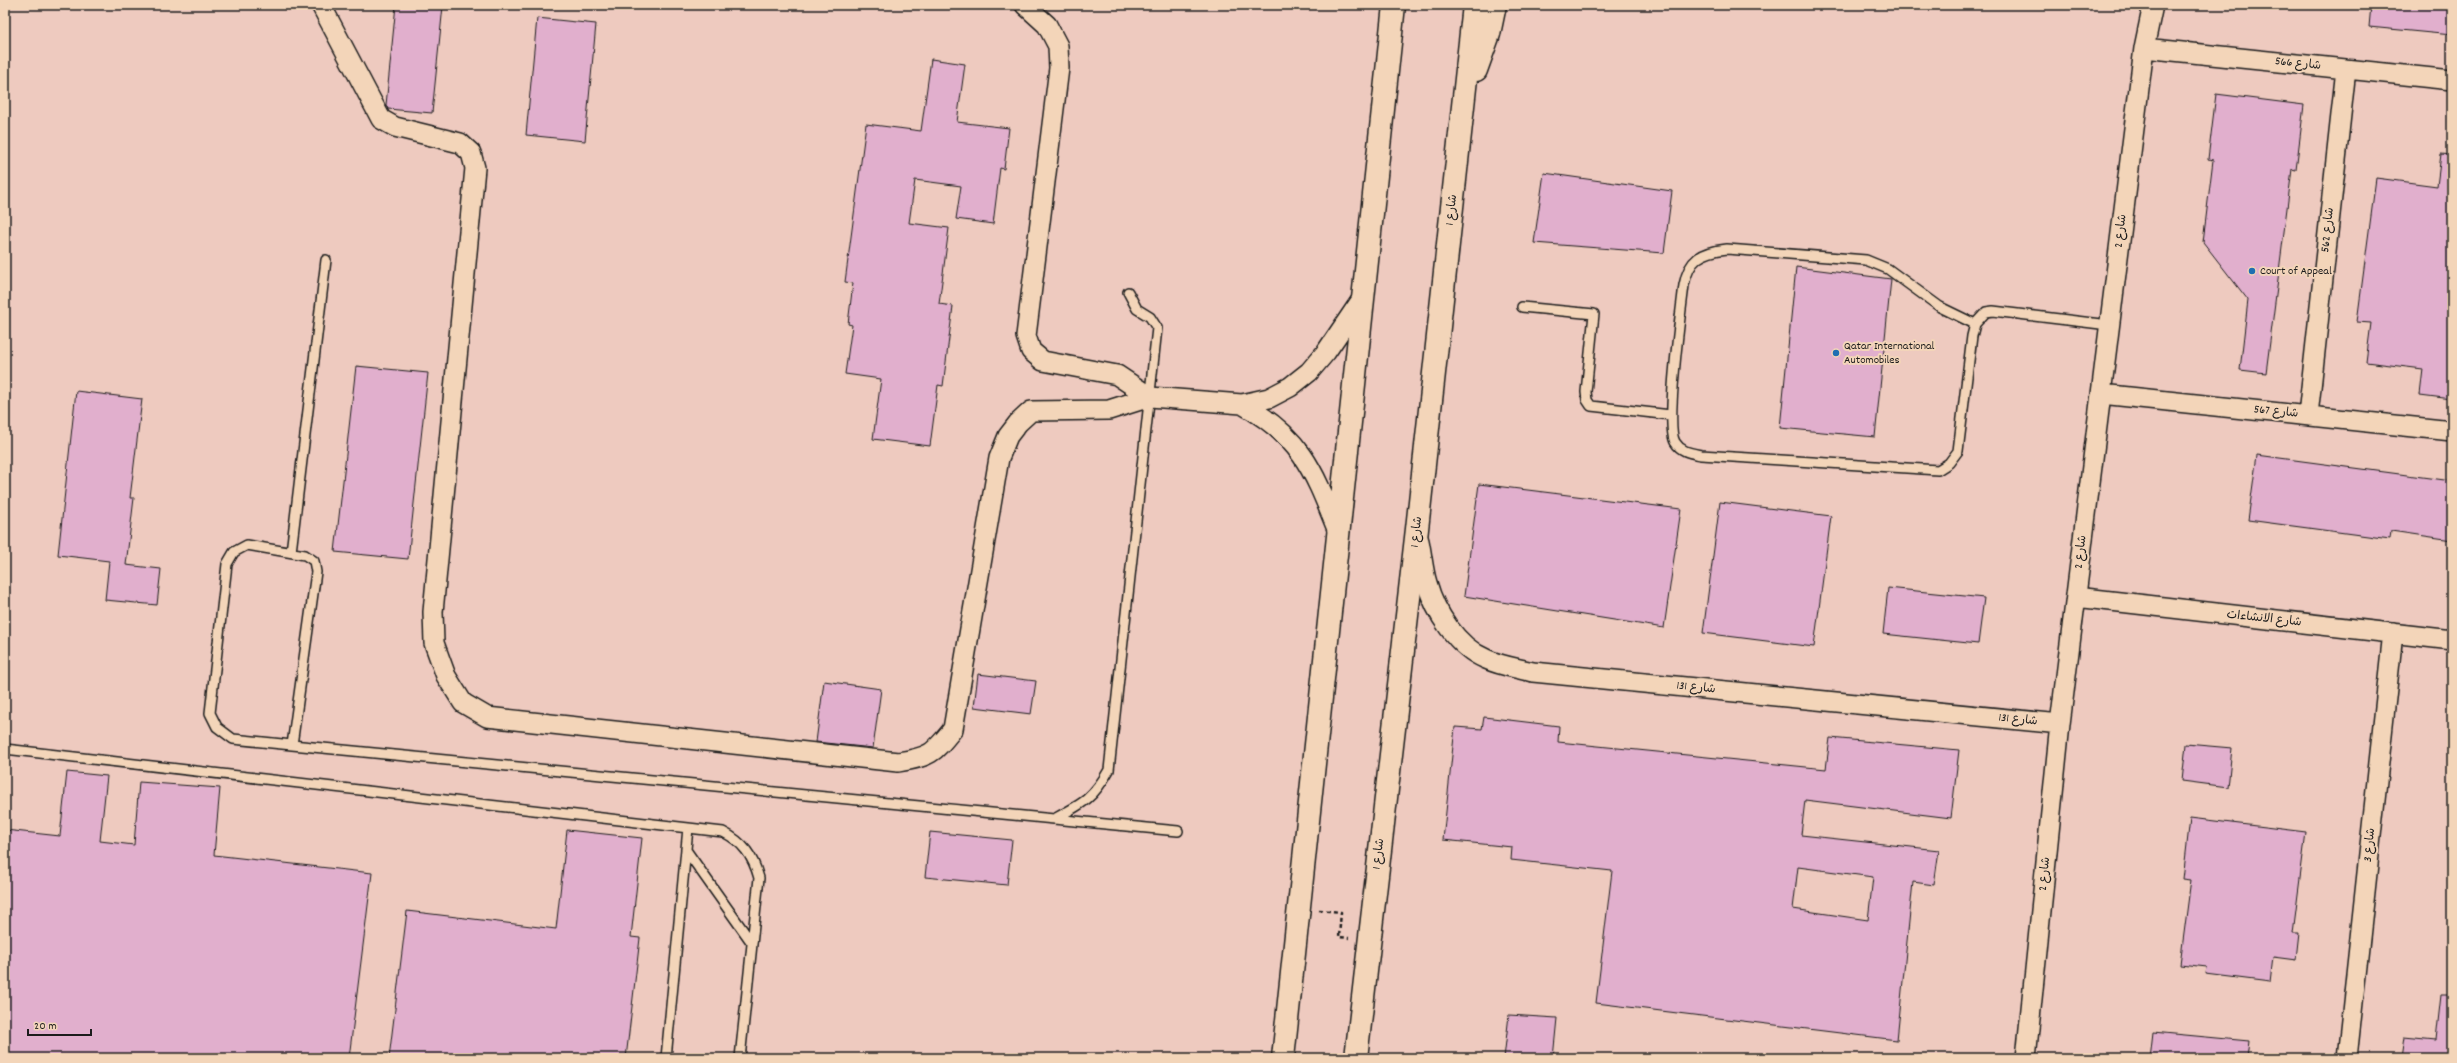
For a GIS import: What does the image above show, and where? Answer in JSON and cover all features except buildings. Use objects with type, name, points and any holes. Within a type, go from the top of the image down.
[{"type":"street","points":[[321,5],[381,119],[395,127],[460,143],[471,153],[474,168],[433,612],[434,642],[446,676],[463,703],[487,717],[898,762],[923,758],[939,746],[953,729],[999,458],[1008,436],[1018,423],[1031,411],[1109,410],[1150,397],[1242,404],[1268,398],[1290,387],[1309,372],[1326,352],[1362,299]]},
{"type":"street","points":[[1025,5],[1047,25],[1058,46],[1059,68],[1026,336],[1031,351],[1043,360],[1117,375],[1150,397]]},
{"type":"street","points":[[1283,1053],[1337,529],[1394,5]]},
{"type":"street","name":"شارع 1","points":[[1356,1058],[1417,529],[1474,5]]},
{"type":"street","points":[[1464,101],[1489,34],[1494,5]]},
{"type":"street","name":"شارع 2","points":[[2026,1058],[2060,724],[2144,48],[2153,5]]},
{"type":"street","name":"شارع 566","points":[[2144,48],[2452,80]]},
{"type":"street","name":"شارع 562","points":[[2308,415],[2346,69]]},
{"type":"street","name":"شارع 567","points":[[2101,394],[2452,431]]},
{"type":"street","points":[[1242,404],[1266,417],[1285,434],[1302,453],[1317,480],[1337,529]]},
{"type":"street","name":"شارع 131","points":[[1417,529],[1427,583],[1438,610],[1453,632],[1468,648],[1484,659],[1534,672],[2060,724]]},
{"type":"street","name":"شارع الانشاءات","points":[[2076,597],[2452,640]]},
{"type":"street","name":"شارع 3","points":[[2347,1058],[2393,633]]},
{"type":"lane","points":[[1975,324],[1940,308],[1888,269],[1866,260],[1727,249],[1712,250],[1692,263],[1687,271],[1671,415],[1674,441],[1679,448],[1687,453],[1924,471],[1938,470],[1949,463],[1958,452],[1972,336],[1975,324],[1986,312],[1993,311],[2109,325]]},
{"type":"lane","points":[[291,552],[326,260]]},
{"type":"lane","points":[[1054,819],[1084,803],[1098,789],[1109,770],[1157,328],[1150,317],[1137,309],[1128,292]]},
{"type":"lane","points":[[1522,307],[1594,314],[1586,392],[1587,400],[1591,406],[1671,415]]},
{"type":"lane","points":[[292,745],[316,572],[314,561],[305,555],[246,545],[234,552],[227,564],[210,712],[216,727],[233,739],[292,745],[1178,831]]},
{"type":"lane","points":[[5,750],[723,832],[734,838],[751,856],[759,878],[740,1058]]},
{"type":"lane","points":[[666,1058],[688,828]]},
{"type":"lane","points":[[686,850],[752,943]]},
{"type":"path","points":[[1298,908],[1341,912],[1339,937],[1369,940]]},
{"type":"shaded area","points":[[5,5],[2452,5],[2452,1058],[5,1058]]},
{"type":"place","name":"Court of Appeal","points":[[2252,271]]},
{"type":"place","name":"Qatar International Automobiles","points":[[1836,353]]}]
